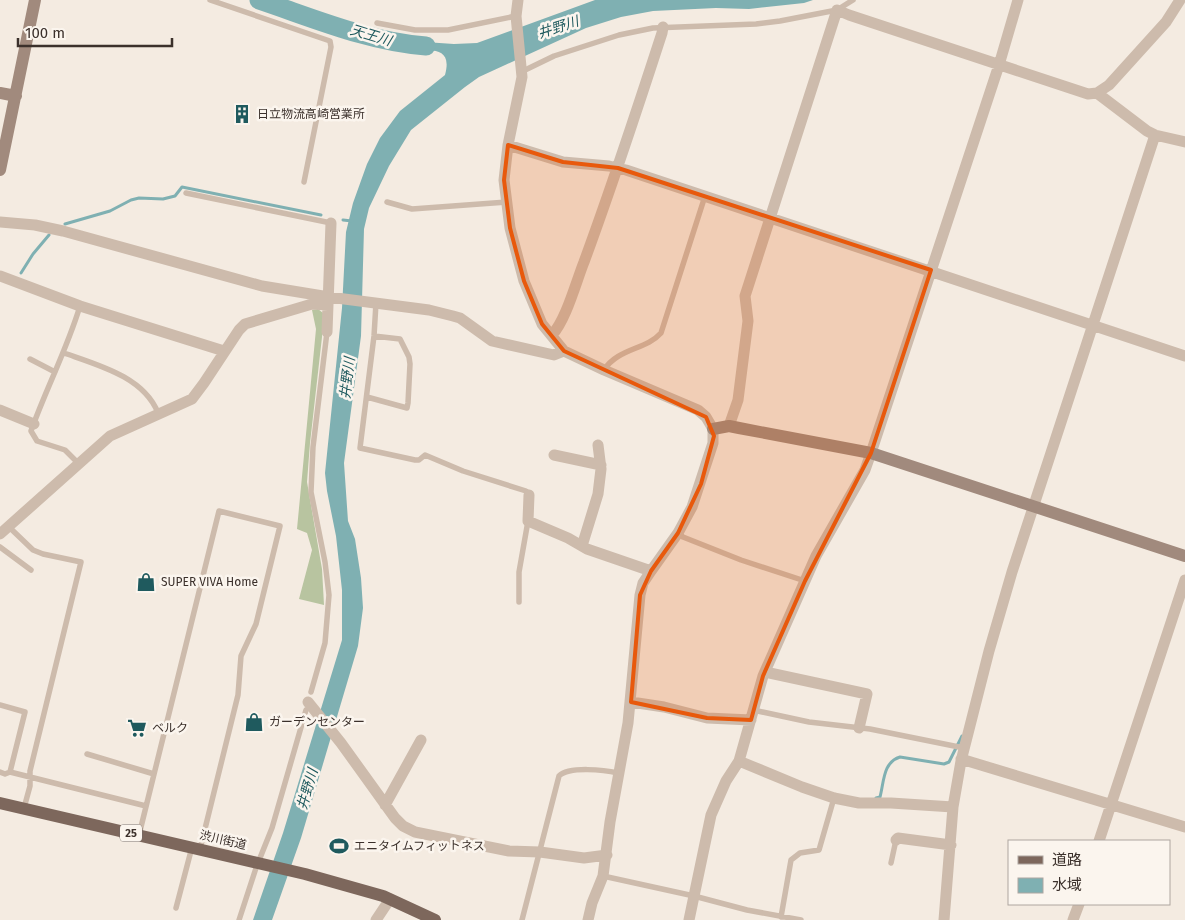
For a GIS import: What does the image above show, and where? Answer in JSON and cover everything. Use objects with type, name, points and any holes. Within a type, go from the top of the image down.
[{"type":"main road","name":"渋川街道","points":[[0,803],[302,873],[390,898],[435,920]]},
{"type":"street","points":[[0,170],[35,0]]},
{"type":"street","points":[[518,0],[516,19],[522,82],[508,145],[504,180],[510,228],[524,281],[542,324],[564,351],[698,410],[706,417],[713,429],[713,443],[692,507],[678,533],[643,583],[640,595],[631,702],[618,773],[607,855],[603,876],[592,903],[588,920]]},
{"type":"street","points":[[689,920],[711,815],[726,780],[739,761],[765,672],[804,581],[830,529],[864,470],[871,453],[999,65],[1018,0]]},
{"type":"street","points":[[728,426],[738,400],[748,321],[745,296],[837,10],[1088,94],[1097,93],[1109,85],[1166,22],[1180,0]]},
{"type":"street","points":[[552,335],[556,331],[567,306],[618,168],[663,27]]},
{"type":"street","points":[[0,93],[16,96]]},
{"type":"street","points":[[1097,93],[1147,131],[1155,135],[1185,142]]},
{"type":"street","points":[[944,920],[953,807],[963,753],[1012,572],[1155,135]]},
{"type":"street","points":[[508,145],[563,162],[618,168],[931,270],[1185,356]]},
{"type":"street","points":[[0,222],[36,225],[63,231],[240,280],[330,300],[374,302],[429,310],[460,318],[492,341],[554,355],[564,351]]},
{"type":"street","points":[[327,332],[330,300],[331,223]]},
{"type":"street","points":[[0,276],[80,306],[224,351]]},
{"type":"street","points":[[4,530],[112,434],[192,399],[239,330],[246,324],[330,300]]},
{"type":"street","points":[[0,410],[34,424]]},
{"type":"street","points":[[713,429],[728,426],[871,453],[1185,556]]},
{"type":"street","points":[[582,546],[598,494],[600,465],[598,445]]},
{"type":"street","points":[[554,455],[600,465]]},
{"type":"street","points":[[529,495],[528,521],[582,546],[651,571]]},
{"type":"street","points":[[1099,840],[1185,580]]},
{"type":"street","points":[[765,672],[867,694],[859,728]]},
{"type":"street","points":[[309,702],[341,743],[385,806],[403,826],[415,832],[509,851],[540,852],[584,858],[607,855]]},
{"type":"street","points":[[631,702],[664,707],[707,718],[752,715]]},
{"type":"street","points":[[385,806],[421,740]]},
{"type":"street","points":[[963,753],[1185,827]]},
{"type":"street","points":[[739,761],[834,798],[859,803],[953,807]]},
{"type":"street","points":[[896,840],[898,838],[951,845]]},
{"type":"street","points":[[376,920],[390,898]]},
{"type":"street","points":[[1074,920],[1079,905]]},
{"type":"lane","points":[[210,0],[330,41],[331,48],[304,182]]},
{"type":"lane","points":[[521,70],[554,56],[619,35],[663,27],[756,24],[837,10],[853,0]]},
{"type":"lane","points":[[377,23],[415,30],[448,30],[516,19]]},
{"type":"lane","points":[[186,193],[331,223]]},
{"type":"lane","points":[[604,370],[608,364],[620,355],[654,339],[661,333],[705,196]]},
{"type":"lane","points":[[387,202],[412,209],[507,202]]},
{"type":"lane","points":[[374,302],[374,336],[360,448],[415,460],[419,460],[425,455],[463,472],[526,490],[529,495]]},
{"type":"lane","points":[[79,464],[65,450],[37,441],[31,431],[64,353],[80,306]]},
{"type":"lane","points":[[239,920],[272,828],[309,702],[327,630],[328,578],[311,492],[313,447],[327,332]]},
{"type":"lane","points":[[367,397],[407,408],[409,357],[400,339],[374,336]]},
{"type":"lane","points":[[64,353],[99,365],[146,392],[158,413]]},
{"type":"lane","points":[[30,359],[55,372]]},
{"type":"lane","points":[[139,835],[220,511],[280,526],[256,624],[241,656],[238,695],[214,795],[176,908]]},
{"type":"lane","points":[[518,602],[519,572],[528,521]]},
{"type":"lane","points":[[4,530],[33,550],[81,562],[30,771],[24,808]]},
{"type":"lane","points":[[678,533],[682,537],[741,560],[804,581]]},
{"type":"lane","points":[[0,547],[31,570]]},
{"type":"lane","points":[[0,706],[25,712],[10,772]]},
{"type":"lane","points":[[752,715],[870,729],[963,753]]},
{"type":"lane","points":[[87,754],[154,774]]},
{"type":"lane","points":[[522,920],[559,776],[577,770],[618,773]]},
{"type":"lane","points":[[0,772],[5,774],[10,772],[146,806]]},
{"type":"lane","points":[[780,917],[791,860],[800,853],[818,850],[834,798]]},
{"type":"lane","points":[[891,863],[896,840]]},
{"type":"lane","points":[[603,876],[780,917],[801,920]]},
{"type":"highlighted area","points":[[508,145],[563,162],[618,168],[931,270],[871,453],[805,581],[763,676],[751,720],[707,718],[631,702],[640,595],[651,571],[678,533],[701,484],[714,436],[706,417],[564,351],[542,324],[524,281],[510,228],[504,180]]},
{"type":"green space","points":[[318,309],[323,313],[322,337],[307,482],[322,569],[324,605],[299,599],[312,550],[307,533],[297,529],[316,329],[312,310]]},
{"type":"water","name":"井野川","points":[[595,0],[813,0],[804,3],[749,9],[716,8],[653,11],[621,17],[586,28],[479,77],[411,130],[389,166],[369,208],[364,229],[361,336],[344,463],[348,521],[355,539],[361,578],[363,608],[358,646],[301,838],[272,920],[253,920],[283,833],[342,640],[342,590],[336,536],[325,473],[342,308],[346,232],[353,203],[367,164],[380,138],[400,111],[445,75],[447,64],[445,56],[440,52],[407,48],[400,44],[410,41],[454,44],[477,43]]},
{"type":"waterway","name":"天王川","points":[[259,0],[383,40],[426,46]]},
{"type":"waterway","points":[[65,224],[110,211],[131,200],[139,198],[163,199],[175,196],[182,187],[321,215]]},
{"type":"waterway","points":[[343,220],[352,221]]},
{"type":"waterway","points":[[21,273],[33,254],[49,235]]},
{"type":"waterway","points":[[876,798],[880,797],[885,773],[890,763],[894,760],[900,757],[944,764],[949,762],[962,736]]},
{"type":"place","name":"日立物流高崎営業所","points":[[242,114]]},
{"type":"place","name":"SUPER VIVA Home","points":[[146,582]]},
{"type":"place","name":"ガーデンセンター","points":[[254,722]]},
{"type":"place","name":"ベルク","points":[[137,728]]},
{"type":"place","name":"エニタイムフィットネス","points":[[339,846]]}]
